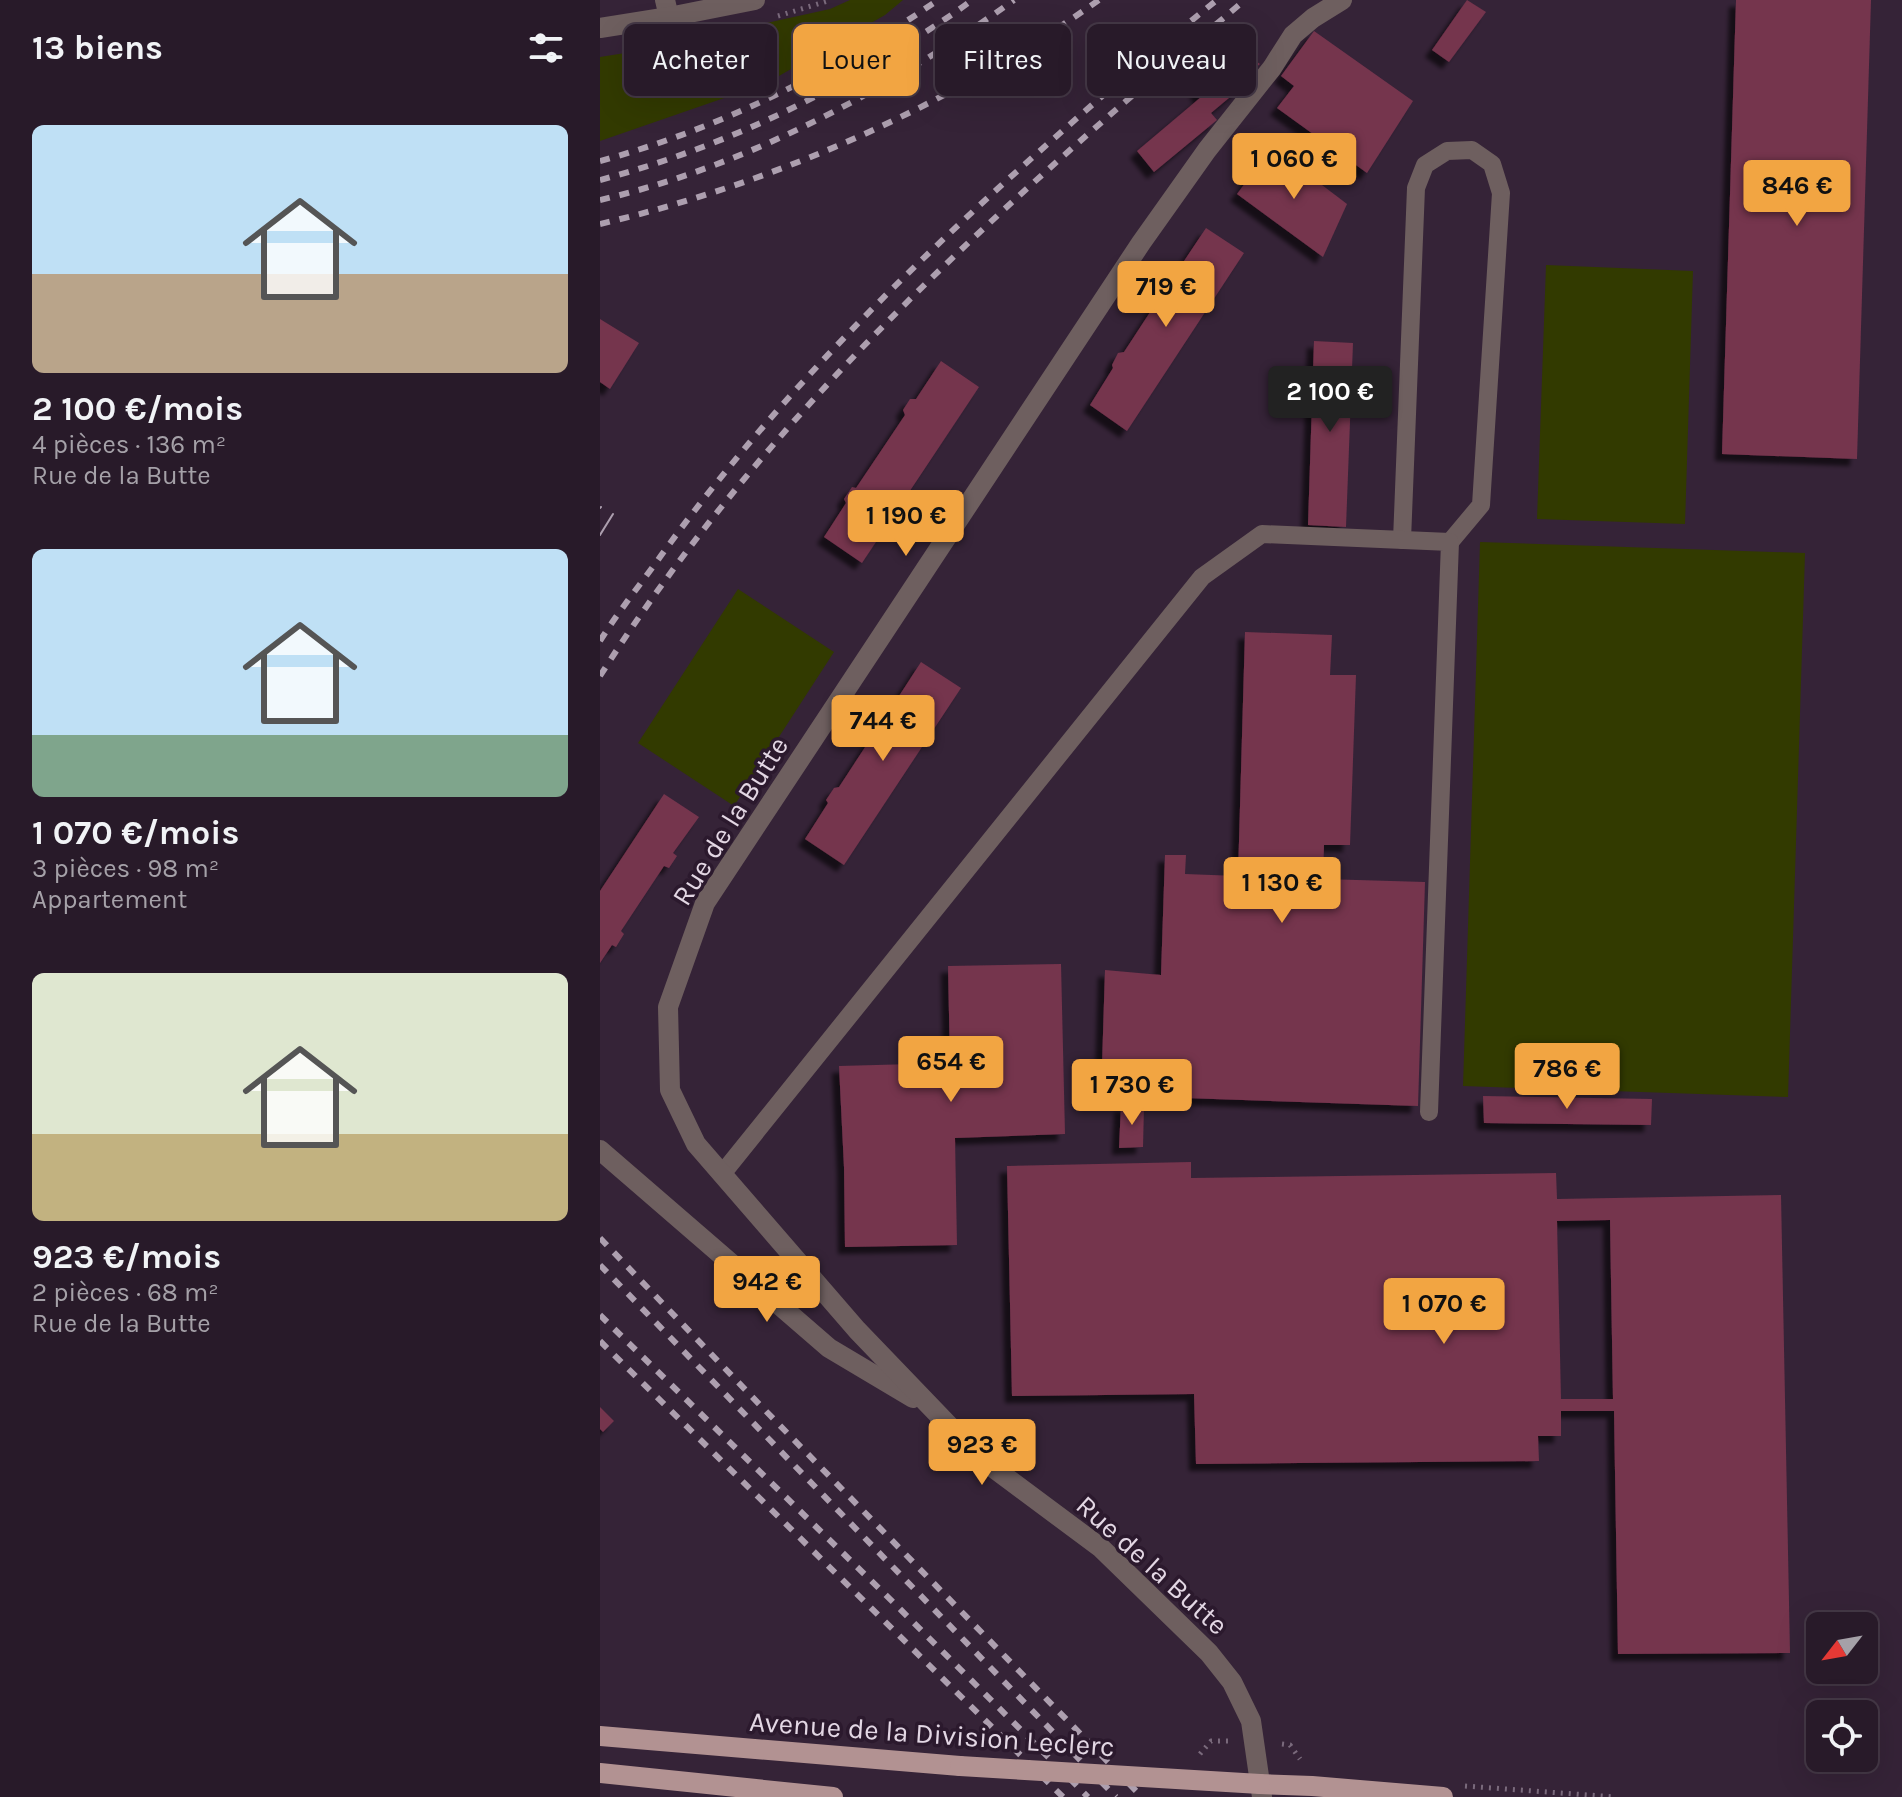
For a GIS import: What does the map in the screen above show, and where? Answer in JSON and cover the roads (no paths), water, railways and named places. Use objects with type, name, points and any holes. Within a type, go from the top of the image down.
[{"type":"main road","name":"Avenue de la Division Leclerc","points":[[600,1736],[1261,1790],[1312,1786],[1443,1797]]},
{"type":"main road","points":[[600,1773],[833,1797]]},
{"type":"street","points":[[600,28],[667,9],[755,0]]},
{"type":"street","name":"Rue de la Butte","points":[[1261,1790],[1251,1721],[1232,1682],[1209,1653],[1101,1548],[980,1458],[857,1330],[696,1144],[670,1090],[668,1007],[705,903],[1149,231],[1207,150],[1272,68],[1293,35],[1342,0]]},
{"type":"street","points":[[600,1150],[829,1348],[934,1411]]},
{"type":"lane","points":[[1402,540],[1416,188],[1425,165],[1447,151],[1472,150],[1492,164],[1501,193],[1481,505],[1450,542],[1429,1112]]},
{"type":"lane","points":[[722,1174],[1202,577],[1262,534],[1450,542]]},
{"type":"tram line","points":[[600,535],[613,514]]},
{"type":"railway","points":[[600,161],[690,132],[776,95],[859,50],[938,0]]},
{"type":"railway","points":[[600,180],[720,140],[796,106],[870,66],[972,0]]},
{"type":"railway","points":[[600,200],[711,166],[817,120],[918,64],[1014,0]]},
{"type":"railway","points":[[600,224],[732,186],[860,136],[983,74],[1099,0]]},
{"type":"railway","points":[[600,641],[704,499],[750,442],[848,334],[1005,182],[1217,0]]},
{"type":"railway","points":[[600,676],[667,578],[739,486],[815,398],[896,313],[1066,153],[1245,0]]},
{"type":"railway","points":[[600,1238],[1142,1797]]},
{"type":"railway","points":[[600,1265],[1116,1797]]},
{"type":"railway","points":[[600,1315],[1088,1797]]},
{"type":"railway","points":[[600,1341],[1063,1797]]}]
